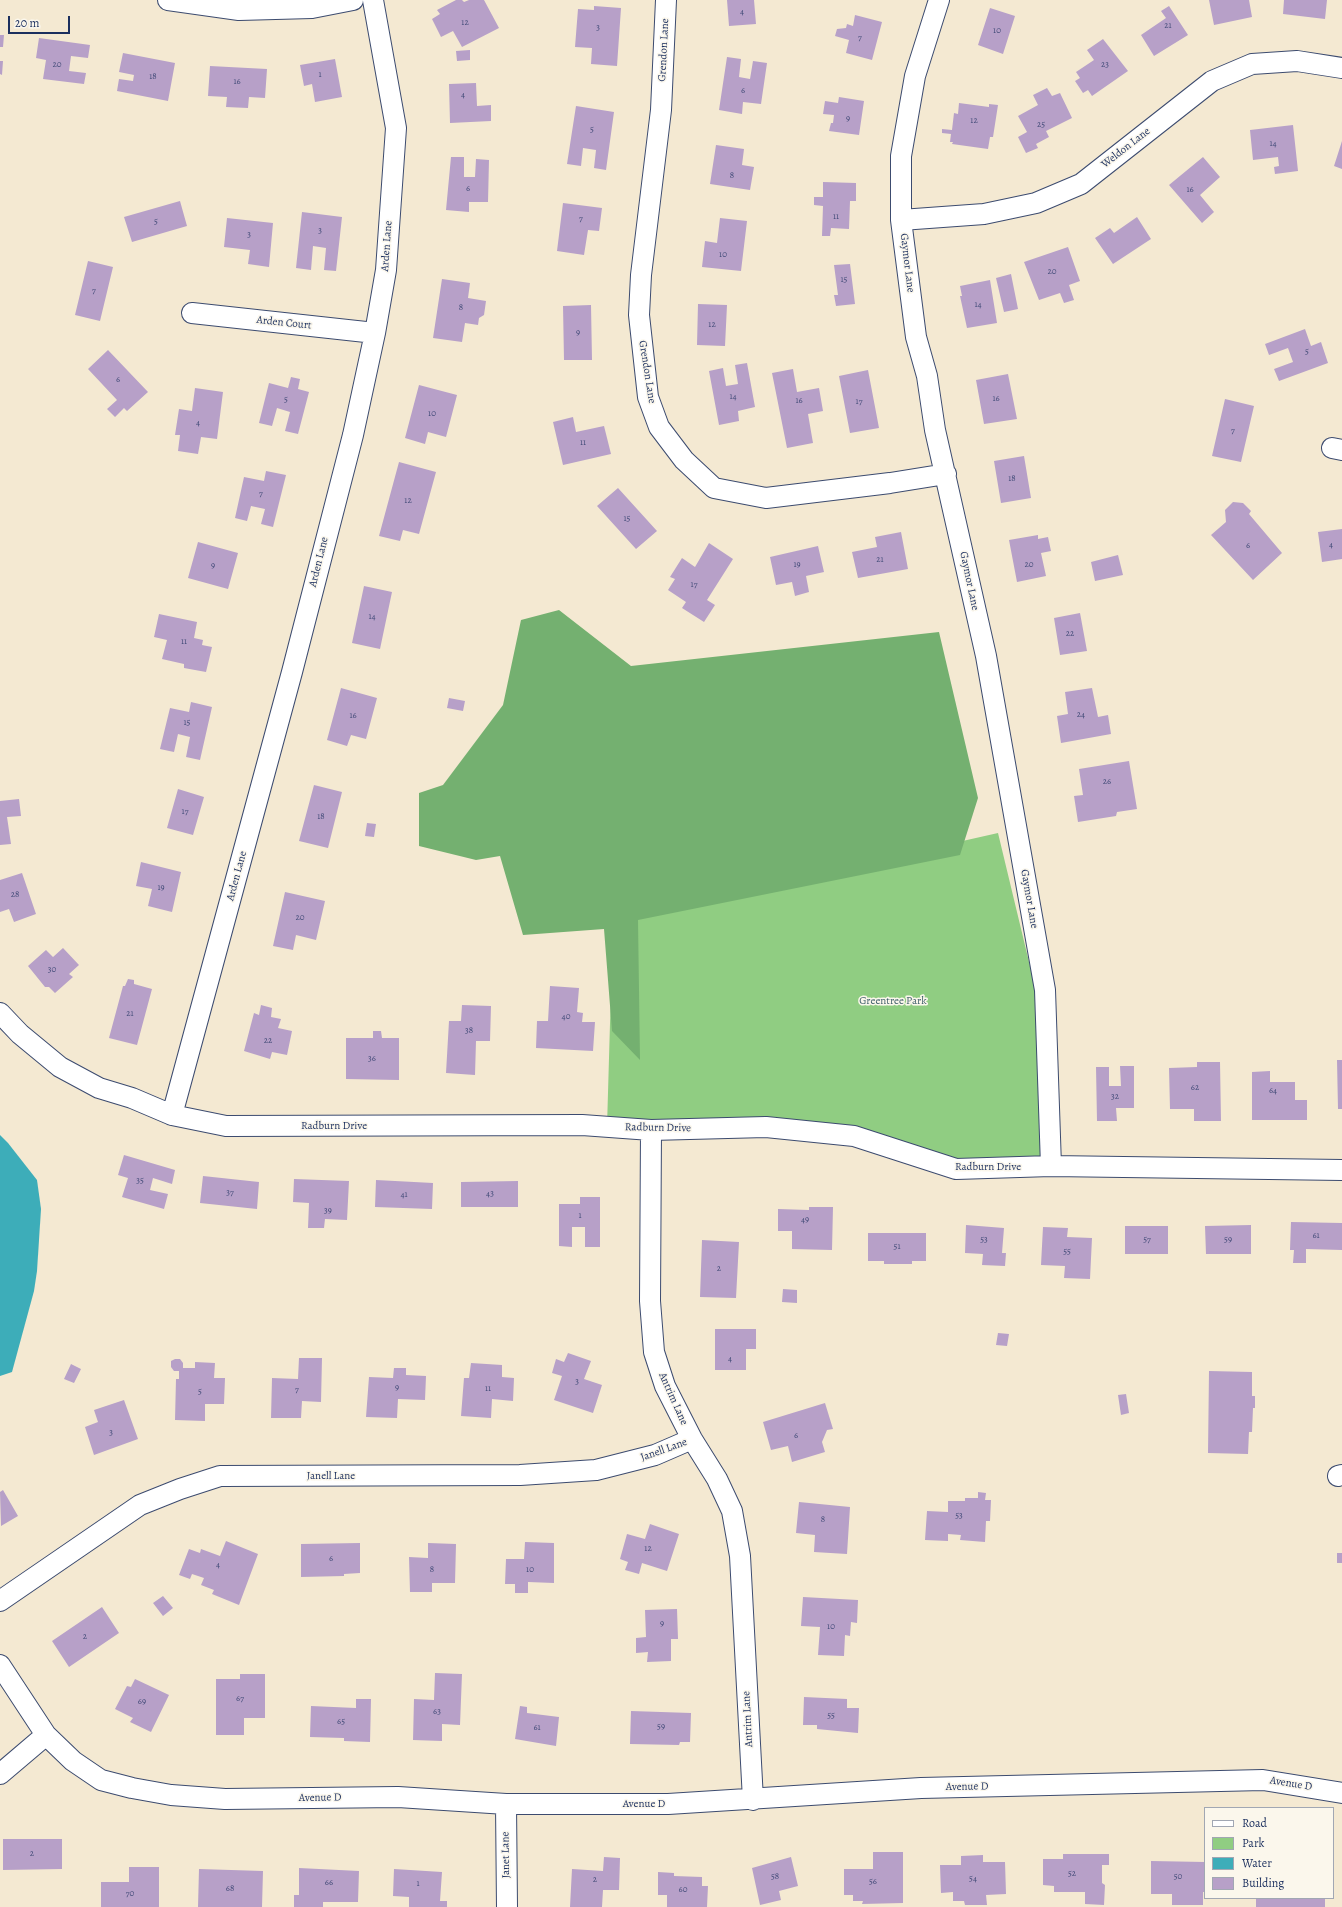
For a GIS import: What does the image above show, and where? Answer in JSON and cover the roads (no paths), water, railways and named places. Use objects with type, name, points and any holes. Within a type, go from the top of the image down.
[{"type":"street","points":[[168,0],[239,10],[312,8],[353,0]]},
{"type":"street","name":"Arden Lane","points":[[172,1115],[292,672],[353,435],[375,333],[386,270],[396,128],[373,0]]},
{"type":"street","name":"Grendon Lane","points":[[666,0],[661,110],[641,275],[638,315],[648,397],[659,427],[684,460],[714,488],[766,498],[890,483],[946,474]]},
{"type":"street","name":"Gaymor Lane","points":[[939,0],[915,76],[901,156],[901,220],[916,337],[927,376],[935,430],[986,656],[1044,990],[1051,1166]]},
{"type":"street","name":"Weldon Lane","points":[[901,220],[984,214],[1036,203],[1081,184],[1212,81],[1252,64],[1297,61],[1342,68]]},
{"type":"street","name":"Arden Court","points":[[192,313],[375,333]]},
{"type":"street","name":"Radburn Drive","points":[[0,1013],[20,1034],[60,1067],[99,1088],[132,1098],[172,1115],[226,1126],[582,1125],[651,1130],[766,1127],[854,1136],[956,1169],[1051,1166],[1342,1170]]},
{"type":"street","name":"Antrim Lane","points":[[651,1130],[650,1301],[654,1352],[665,1386],[692,1439],[718,1479],[732,1511],[740,1556],[753,1800]]},
{"type":"street","name":"Janell Lane","points":[[0,1601],[140,1505],[180,1489],[220,1476],[520,1475],[596,1470],[655,1455],[692,1439]]},
{"type":"street","name":"Avenue D","points":[[0,1664],[46,1735],[73,1761],[101,1780],[132,1788],[171,1795],[225,1799],[398,1796],[506,1804],[668,1804],[753,1800],[921,1788],[1263,1780],[1342,1793]]},
{"type":"street","points":[[0,1774],[46,1735]]},
{"type":"street","name":"Janet Lane","points":[[506,1804],[507,1907]]},
{"type":"water","points":[[0,1135],[37,1180],[41,1209],[37,1271],[34,1291],[12,1372],[0,1376]]},
{"type":"park label","name":"Greentree Park","points":[[893,1001]]}]
